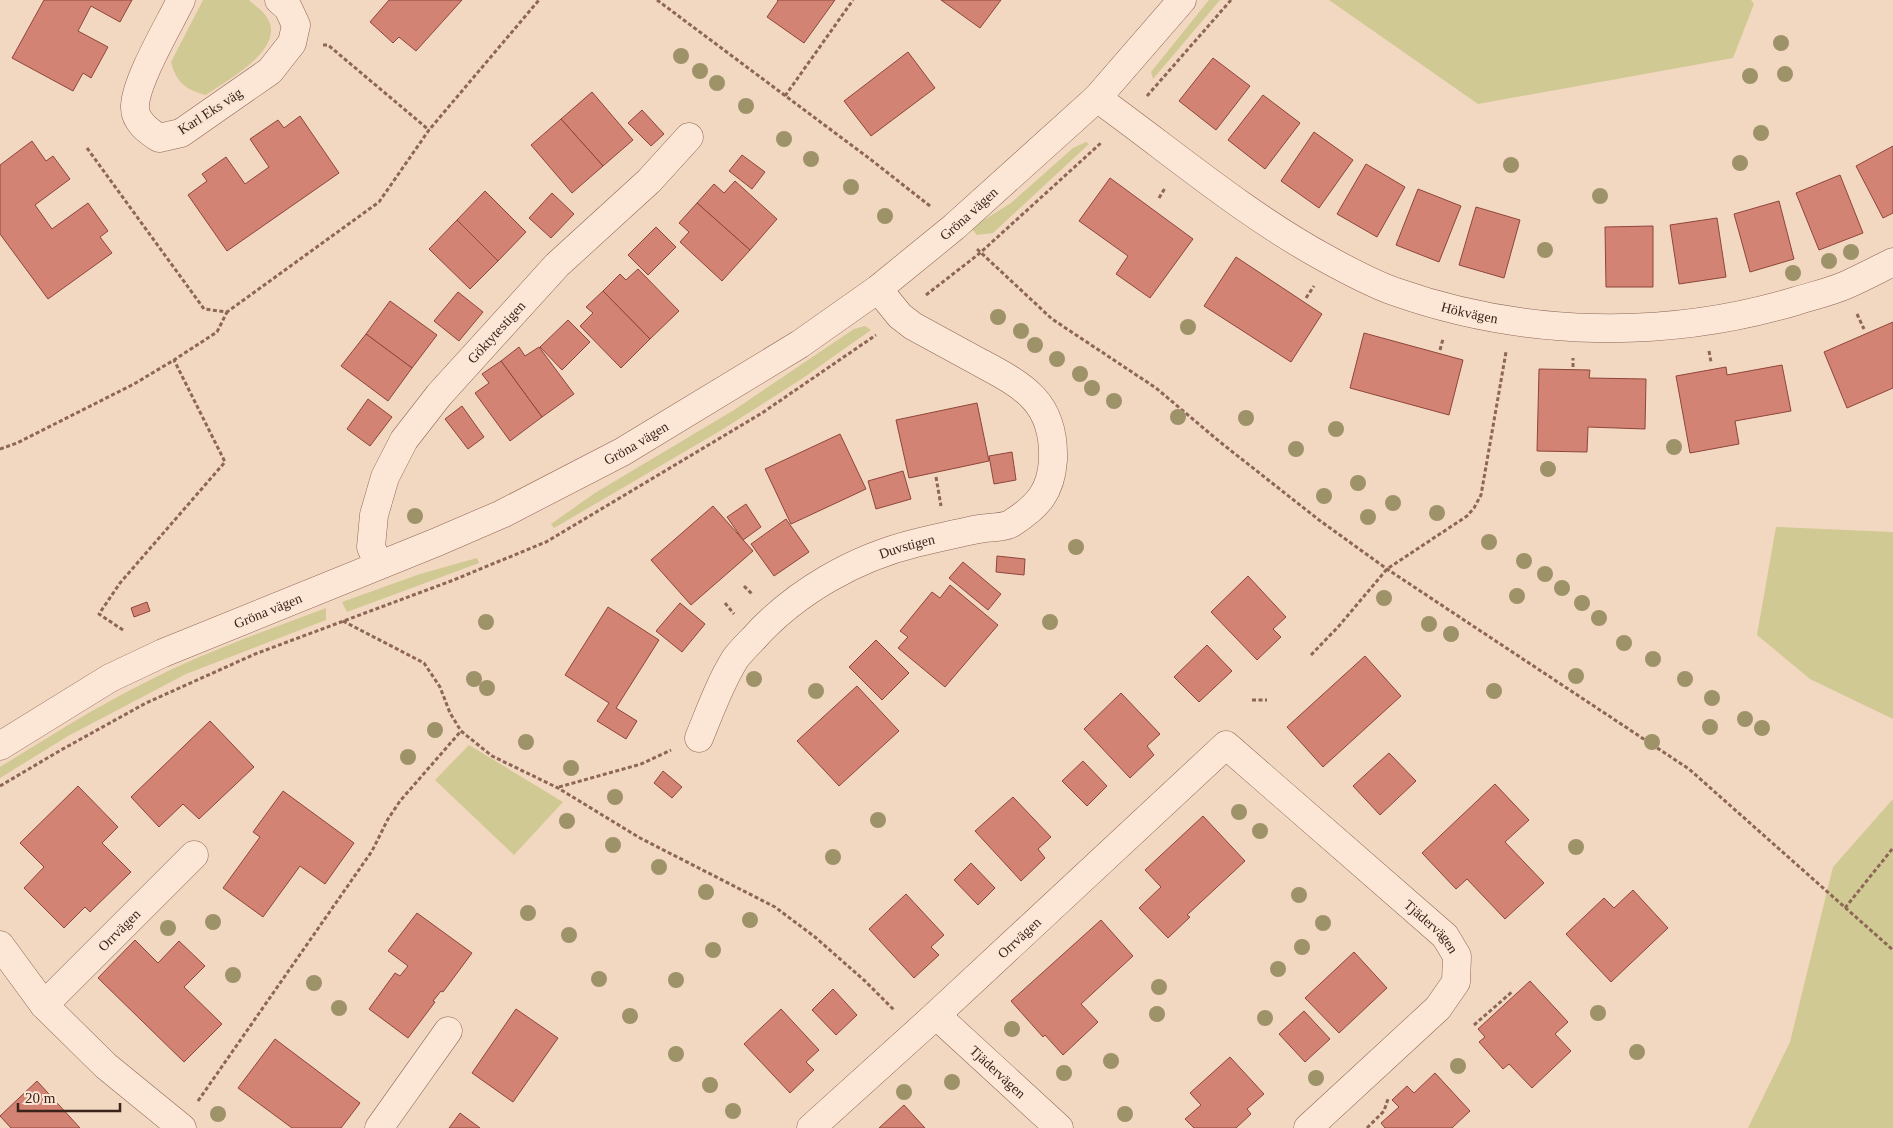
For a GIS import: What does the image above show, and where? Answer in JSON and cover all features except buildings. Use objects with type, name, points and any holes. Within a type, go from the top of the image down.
[{"type":"street","name":"Karl Eks väg","points":[[181,0],[142,77],[134,106],[144,129],[159,138],[181,134],[270,71],[292,44],[296,25],[288,8],[279,0]]},
{"type":"street","name":"Gröna vägen","points":[[0,746],[110,678],[154,657],[502,514],[622,452],[800,344],[878,289],[954,227],[1096,98],[1182,0]]},
{"type":"street","name":"Hökvägen","points":[[1096,98],[1139,128],[1180,162],[1248,210],[1328,260],[1393,291],[1449,308],[1512,321],[1574,328],[1615,328],[1703,322],[1771,308],[1820,294],[1845,286],[1893,262]]},
{"type":"street","name":"Göktytestigen","points":[[380,565],[371,547],[374,515],[385,477],[404,440],[483,346],[557,264],[649,181],[689,137]]},
{"type":"street","name":"Duvstigen","points":[[699,738],[720,688],[736,657],[773,618],[799,597],[856,563],[915,543],[1010,525],[1034,508],[1047,491],[1052,468],[1053,446],[1045,414],[1032,395],[1016,382],[913,326],[900,316],[878,289]]},
{"type":"street","name":"Orrvägen","points":[[811,1128],[936,1015],[1226,744]]},
{"type":"street","name":"Tjädervägen","points":[[1226,744],[1444,936],[1457,956],[1456,982],[1438,1008],[1308,1128]]},
{"type":"street","name":"Orrvägen","points":[[44,1005],[194,855]]},
{"type":"street","points":[[0,945],[44,1005],[106,1066],[182,1128]]},
{"type":"street","name":"Tjädervägen","points":[[936,1015],[1059,1128]]},
{"type":"street","points":[[378,1128],[448,1031]]},
{"type":"path","points":[[0,448],[17,443],[134,384],[174,360],[217,332],[227,312],[379,202],[429,130],[540,0]]},
{"type":"path","points":[[657,0],[870,159],[932,208]]},
{"type":"path","points":[[785,96],[853,0]]},
{"type":"path","points":[[1148,96],[1231,0]]},
{"type":"path","points":[[328,45],[429,130]]},
{"type":"path","points":[[924,297],[980,253],[1101,143]]},
{"type":"path","points":[[86,148],[204,309],[227,312]]},
{"type":"path","points":[[985,258],[1052,319],[1156,388],[1220,442],[1319,520],[1387,569],[1689,769],[1893,950]]},
{"type":"path","points":[[1310,655],[1338,627],[1387,569],[1468,516],[1474,508],[1481,495],[1512,321]]},
{"type":"path","points":[[124,630],[99,614],[120,583],[224,462],[174,360]]},
{"type":"path","points":[[342,620],[424,663],[440,687],[450,713],[461,731],[492,756],[558,788],[640,838],[775,907],[815,937],[866,981],[897,1014]]},
{"type":"path","points":[[1252,700],[1267,700]]},
{"type":"path","points":[[197,1102],[372,851],[400,800],[461,731]]},
{"type":"path","points":[[558,788],[641,764],[699,738]]},
{"type":"path","points":[[1845,908],[1893,848]]},
{"type":"path","points":[[1474,1025],[1513,991]]},
{"type":"path","points":[[1366,1128],[1384,1111],[1392,1094]]},
{"type":"shaded area","points":[[203,0],[249,0],[266,16],[271,28],[269,40],[263,51],[240,72],[206,95],[187,88],[179,80],[171,62]]},
{"type":"shaded area","points":[[1209,0],[1220,0],[1153,79],[1151,72]]},
{"type":"shaded area","points":[[1329,0],[1751,0],[1754,4],[1733,58],[1478,104]]},
{"type":"shaded area","points":[[1086,142],[1089,144],[993,233],[977,235],[971,228],[1011,203],[1073,148]]},
{"type":"shaded area","points":[[865,326],[871,330],[803,378],[720,431],[554,528],[551,524],[595,493],[734,410],[854,329]]},
{"type":"shaded area","points":[[1776,527],[1893,532],[1893,719],[1810,679],[1757,635]]},
{"type":"shaded area","points":[[477,558],[479,563],[347,612],[342,602],[420,574]]},
{"type":"shaded area","points":[[326,608],[326,620],[186,674],[68,736],[0,778],[0,767],[125,693],[211,652]]},
{"type":"shaded area","points":[[469,745],[563,802],[514,855],[435,780]]},
{"type":"shaded area","points":[[1893,799],[1893,1128],[1748,1128],[1790,1042],[1833,867]]}]
